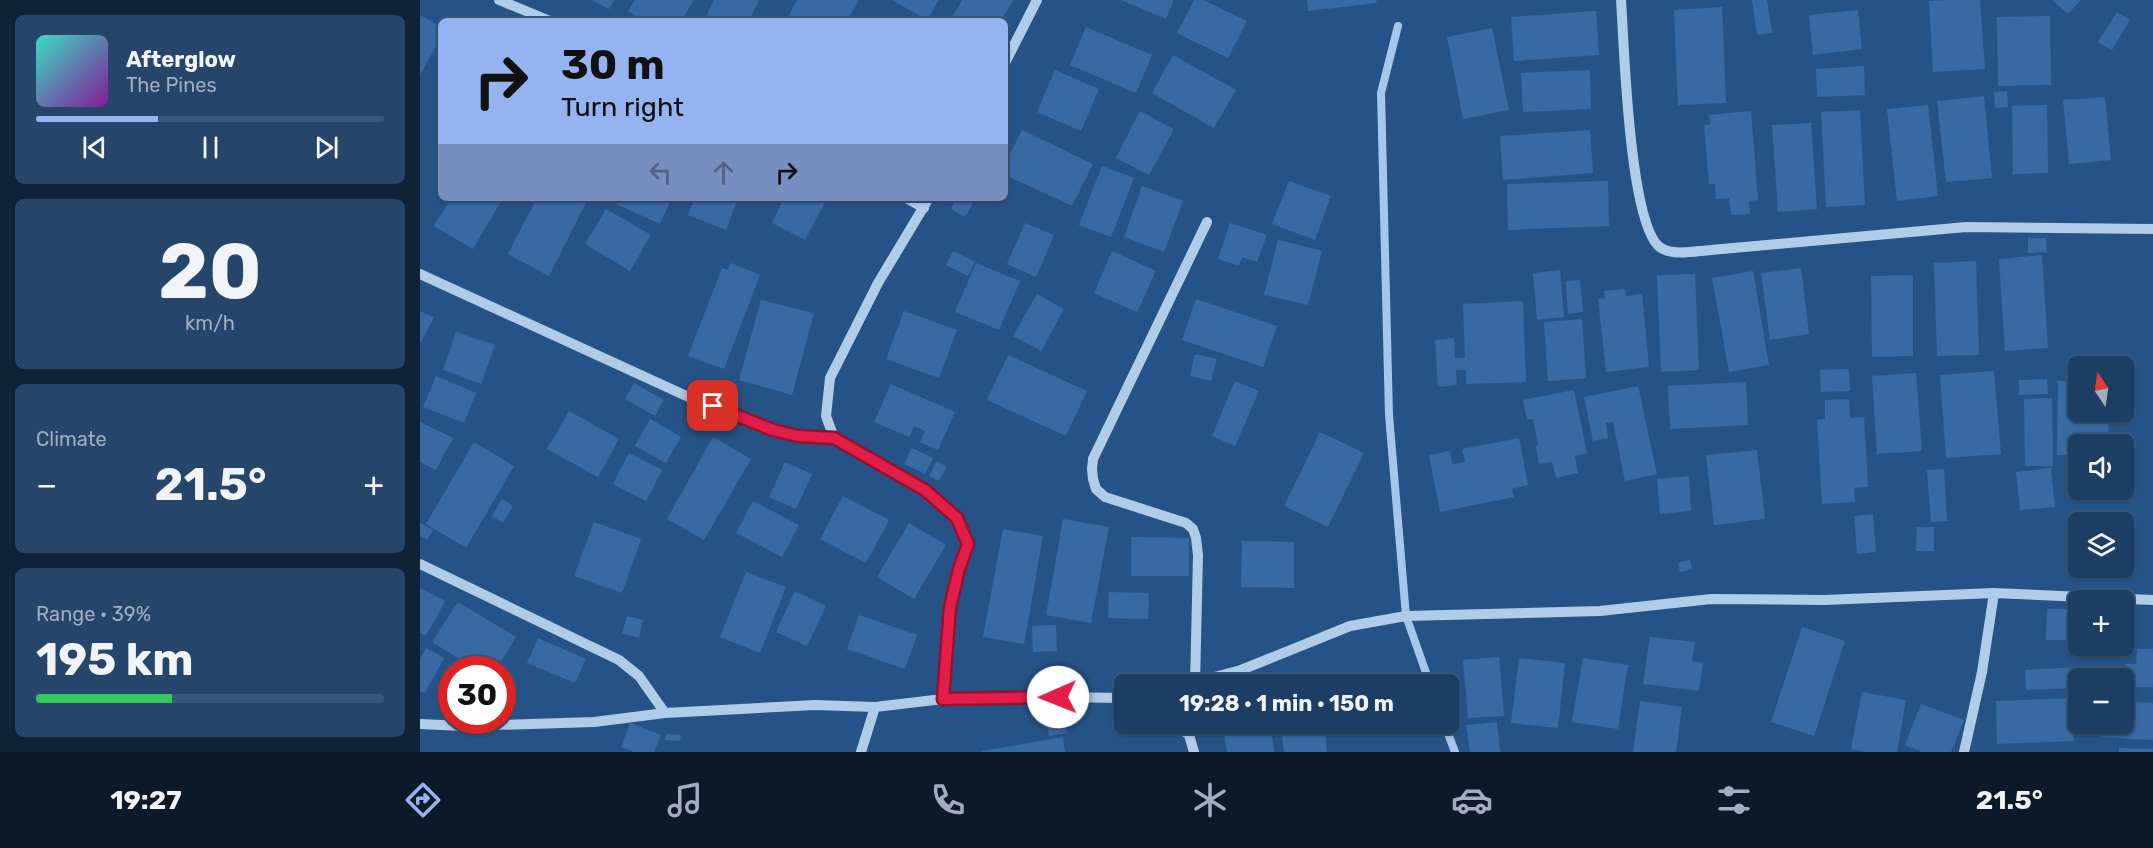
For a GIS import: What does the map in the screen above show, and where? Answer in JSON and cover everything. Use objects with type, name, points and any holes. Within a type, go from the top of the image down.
[{"type":"street","points":[[499,0],[543,18]]},
{"type":"street","points":[[1008,57],[1037,0]]},
{"type":"street","points":[[1621,0],[1625,93],[1637,185],[1650,237],[1661,248],[1674,252],[1711,250],[1966,227],[2153,229]]},
{"type":"street","points":[[834,438],[826,416],[830,378],[878,283],[927,203]]},
{"type":"street","points":[[1193,674],[1198,555],[1193,529],[1186,523],[1165,515],[1105,497],[1096,489],[1092,469],[1093,459],[1207,222]]},
{"type":"street","points":[[420,274],[693,399],[773,430],[798,436],[834,438],[925,490],[957,518],[968,544],[950,607],[943,699]]},
{"type":"street","points":[[420,564],[619,660],[639,676],[665,713]]},
{"type":"street","points":[[1964,752],[1982,672],[1994,593]]},
{"type":"street","points":[[1224,674],[1262,663],[1350,626],[1406,616],[1600,611],[1711,599],[1825,600],[1994,593],[2153,600]]},
{"type":"street","points":[[420,724],[464,726],[594,722],[665,713],[815,705],[875,706],[943,699],[1114,698]]},
{"type":"street","points":[[861,752],[875,706]]},
{"type":"street","points":[[1191,734],[1194,752]]},
{"type":"building","points":[[592,0],[614,0],[609,9]]},
{"type":"building","points":[[635,0],[694,0],[683,18],[640,18],[628,11]]},
{"type":"building","points":[[714,0],[759,0],[750,18],[705,18]]},
{"type":"building","points":[[797,0],[859,0],[849,18],[788,18]]},
{"type":"building","points":[[892,0],[939,0],[928,18],[924,18]]},
{"type":"building","points":[[962,0],[1013,0],[1003,18],[952,18]]},
{"type":"building","points":[[1121,0],[1174,0],[1166,19]]},
{"type":"building","points":[[1194,0],[1203,0],[1247,21],[1228,58],[1177,33]]},
{"type":"building","points":[[1307,0],[1376,0],[1377,3],[1308,11]]},
{"type":"building","points":[[1752,0],[1767,0],[1772,33],[1757,35]]},
{"type":"building","points":[[1980,0],[1985,69],[1933,72],[1929,1]]},
{"type":"building","points":[[2052,0],[2081,0],[2068,14]]},
{"type":"building","points":[[1722,7],[1726,103],[1678,105],[1674,10]]},
{"type":"building","points":[[1858,10],[1862,49],[1813,55],[1809,15]]},
{"type":"building","points":[[1596,11],[1599,55],[1514,61],[1511,17]]},
{"type":"building","points":[[2117,12],[2130,20],[2112,50],[2098,42]]},
{"type":"building","points":[[420,15],[438,25],[438,42],[420,75]]},
{"type":"building","points":[[2050,16],[2051,85],[1998,86],[1997,17]]},
{"type":"building","points":[[1086,27],[1152,55],[1136,93],[1070,65]]},
{"type":"building","points":[[1492,28],[1509,110],[1463,119],[1447,37]]},
{"type":"building","points":[[1173,55],[1236,90],[1214,128],[1152,93]]},
{"type":"building","points":[[1864,66],[1865,95],[1817,97],[1816,69]]},
{"type":"building","points":[[1055,70],[1099,89],[1081,131],[1037,112]]},
{"type":"building","points":[[1590,70],[1591,109],[1523,112],[1521,73]]},
{"type":"building","points":[[2007,91],[2008,107],[1995,108],[1994,92]]},
{"type":"building","points":[[1984,96],[1992,178],[1946,182],[1937,101]]},
{"type":"building","points":[[2105,97],[2111,160],[2069,164],[2063,100]]},
{"type":"building","points":[[1928,105],[1938,196],[1897,201],[1887,109]]},
{"type":"building","points":[[2047,105],[2048,173],[2013,174],[2012,106]]},
{"type":"building","points":[[1860,110],[1865,205],[1826,207],[1821,112]]},
{"type":"building","points":[[1140,111],[1174,129],[1149,175],[1116,158]]},
{"type":"building","points":[[1751,111],[1758,200],[1749,201],[1750,214],[1731,215],[1729,198],[1716,199],[1715,184],[1709,184],[1704,125],[1710,125],[1709,115]]},
{"type":"building","points":[[1811,123],[1817,209],[1778,212],[1772,125]]},
{"type":"building","points":[[1022,130],[1093,164],[1072,206],[1008,176],[1008,158]]},
{"type":"building","points":[[1590,130],[1593,173],[1503,180],[1500,136]]},
{"type":"building","points":[[1102,166],[1134,178],[1111,237],[1079,225]]},
{"type":"building","points":[[1289,181],[1331,196],[1315,240],[1272,224]]},
{"type":"building","points":[[1608,181],[1609,226],[1508,230],[1507,184]]},
{"type":"building","points":[[1142,186],[1183,201],[1164,252],[1124,237]]},
{"type":"building","points":[[449,201],[501,201],[473,249],[434,226]]},
{"type":"building","points":[[535,201],[587,201],[549,276],[508,254]]},
{"type":"building","points":[[617,201],[671,201],[660,224],[616,204]]},
{"type":"building","points":[[694,201],[737,201],[726,230],[688,215]]},
{"type":"building","points":[[783,201],[825,201],[805,240],[772,223]]},
{"type":"building","points":[[955,201],[974,201],[965,217],[951,209]]},
{"type":"building","points":[[606,209],[651,235],[630,271],[585,244]]},
{"type":"building","points":[[1025,223],[1054,235],[1036,277],[1007,264]]},
{"type":"building","points":[[1230,223],[1267,235],[1257,262],[1242,257],[1239,266],[1218,259]]},
{"type":"building","points":[[2028,238],[2046,238],[2047,252],[2028,253]]},
{"type":"building","points":[[1278,240],[1322,251],[1308,305],[1264,295]]},
{"type":"building","points":[[953,251],[975,262],[968,276],[946,265]]},
{"type":"building","points":[[1112,251],[1156,271],[1137,312],[1094,293]]},
{"type":"building","points":[[2042,255],[2048,348],[2005,351],[1999,259]]},
{"type":"building","points":[[1976,261],[1979,355],[1937,356],[1934,263]]},
{"type":"building","points":[[731,263],[760,275],[724,369],[688,356],[722,268],[728,270]]},
{"type":"building","points":[[976,263],[1020,281],[999,330],[955,312]]},
{"type":"building","points":[[1801,268],[1809,334],[1770,340],[1761,273]]},
{"type":"building","points":[[1560,270],[1564,317],[1537,320],[1533,273]]},
{"type":"building","points":[[1753,271],[1769,365],[1729,372],[1712,278]]},
{"type":"building","points":[[1695,274],[1699,370],[1661,372],[1657,275]]},
{"type":"building","points":[[1913,275],[1913,356],[1872,357],[1871,276]]},
{"type":"building","points":[[1580,280],[1583,312],[1568,314],[1566,281]]},
{"type":"building","points":[[1625,289],[1626,296],[1642,294],[1649,367],[1606,372],[1598,299],[1605,298],[1604,291]]},
{"type":"building","points":[[1037,294],[1064,309],[1041,351],[1013,336]]},
{"type":"building","points":[[1196,299],[1277,326],[1263,367],[1182,340]]},
{"type":"building","points":[[761,300],[814,313],[792,395],[739,380]]},
{"type":"building","points":[[1523,301],[1526,382],[1466,384],[1466,370],[1456,370],[1457,385],[1438,387],[1435,340],[1454,338],[1455,358],[1465,358],[1463,304]]},
{"type":"building","points":[[420,311],[434,317],[420,344]]},
{"type":"building","points":[[904,311],[957,330],[939,378],[886,359]]},
{"type":"building","points":[[1582,319],[1586,378],[1548,381],[1544,322]]},
{"type":"building","points":[[456,332],[495,345],[481,384],[443,370]]},
{"type":"building","points":[[1195,354],[1217,359],[1211,381],[1190,376]]},
{"type":"building","points":[[1008,355],[1087,391],[1066,436],[987,400]]},
{"type":"building","points":[[1849,369],[1850,391],[1821,392],[1820,370]]},
{"type":"building","points":[[1994,371],[2001,454],[1946,458],[1940,375]]},
{"type":"building","points":[[1916,373],[1922,451],[1877,454],[1872,376]]},
{"type":"building","points":[[436,376],[476,393],[464,423],[423,407]]},
{"type":"building","points":[[2047,379],[2048,394],[2019,395],[2019,380]]},
{"type":"building","points":[[1235,381],[1259,391],[1235,446],[1212,436]]},
{"type":"building","points":[[2058,381],[2068,381],[2068,422],[2109,422],[2108,434],[2068,434],[2068,455],[2057,455]]},
{"type":"building","points":[[1746,382],[1748,425],[1670,429],[1668,386]]},
{"type":"building","points":[[634,383],[664,400],[655,416],[625,399]]},
{"type":"building","points":[[891,384],[955,412],[938,450],[920,442],[925,431],[914,426],[909,437],[874,422]]},
{"type":"building","points":[[1638,386],[1657,474],[1625,481],[1613,422],[1606,423],[1608,438],[1593,441],[1584,397]]},
{"type":"building","points":[[1574,390],[1587,453],[1575,456],[1578,473],[1556,478],[1552,462],[1539,464],[1533,419],[1527,420],[1523,400]]},
{"type":"building","points":[[2052,398],[2053,466],[2025,466],[2024,399]]},
{"type":"building","points":[[1849,399],[1850,418],[1864,417],[1868,487],[1854,488],[1855,502],[1822,504],[1817,420],[1825,419],[1825,400]]},
{"type":"building","points":[[569,411],[619,439],[598,477],[547,449]]},
{"type":"building","points":[[650,419],[681,437],[666,463],[635,446]]},
{"type":"building","points":[[420,422],[453,438],[436,470],[420,462]]},
{"type":"building","points":[[1320,432],[1364,453],[1328,527],[1284,506]]},
{"type":"building","points":[[713,437],[751,459],[704,540],[667,519]]},
{"type":"building","points":[[1519,438],[1528,485],[1512,489],[1514,497],[1440,512],[1429,455],[1450,451],[1452,464],[1465,462],[1462,449]]},
{"type":"building","points":[[474,442],[514,466],[466,548],[426,524]]},
{"type":"building","points":[[912,448],[933,458],[925,474],[904,464]]},
{"type":"building","points":[[1757,450],[1765,519],[1714,525],[1706,455]]},
{"type":"building","points":[[629,453],[662,470],[646,501],[613,484]]},
{"type":"building","points":[[937,461],[947,467],[939,481],[929,476]]},
{"type":"building","points":[[785,462],[812,474],[796,509],[769,497]]},
{"type":"building","points":[[2051,468],[2055,507],[2020,510],[2016,472]]},
{"type":"building","points":[[1944,469],[1947,521],[1931,522],[1927,470]]},
{"type":"building","points":[[1689,476],[1691,511],[1660,514],[1657,479]]},
{"type":"building","points":[[843,496],[889,520],[866,563],[820,539]]},
{"type":"building","points":[[502,499],[513,506],[503,523],[492,516]]},
{"type":"building","points":[[753,501],[799,525],[782,557],[736,533]]},
{"type":"building","points":[[1873,514],[1876,552],[1857,554],[1854,516]]},
{"type":"building","points":[[1063,519],[1109,527],[1091,623],[1046,615]]},
{"type":"building","points":[[594,522],[641,539],[622,593],[574,576]]},
{"type":"building","points":[[420,523],[433,530],[427,540],[420,536]]},
{"type":"building","points":[[909,523],[946,545],[914,599],[877,577]]},
{"type":"building","points":[[1917,527],[1934,527],[1934,551],[1916,551]]},
{"type":"building","points":[[1003,529],[1043,536],[1024,644],[983,637]]},
{"type":"building","points":[[1131,537],[1189,538],[1189,576],[1131,576]]},
{"type":"building","points":[[1242,541],[1294,542],[1294,588],[1241,587]]},
{"type":"building","points":[[1690,560],[1692,569],[1680,572],[1678,563]]},
{"type":"building","points":[[746,572],[786,587],[760,653],[720,637]]},
{"type":"building","points":[[420,588],[445,601],[426,636],[420,633]]},
{"type":"building","points":[[795,591],[826,606],[807,646],[776,632]]},
{"type":"building","points":[[1109,592],[1149,593],[1148,619],[1108,618]]},
{"type":"building","points":[[458,602],[516,637],[504,656],[455,656],[432,642]]},
{"type":"building","points":[[2047,609],[2068,609],[2068,640],[2046,640]]},
{"type":"building","points":[[859,615],[917,635],[905,669],[847,649]]},
{"type":"building","points":[[627,616],[643,620],[639,638],[622,633]]},
{"type":"building","points":[[1056,625],[1057,651],[1033,652],[1032,626]]},
{"type":"building","points":[[1802,627],[1845,641],[1814,736],[1771,722]]},
{"type":"building","points":[[1650,637],[1695,642],[1692,661],[1703,663],[1699,691],[1643,684]]},
{"type":"building","points":[[538,638],[586,659],[575,683],[527,663]]},
{"type":"building","points":[[426,648],[440,656],[438,656],[438,669],[425,693],[420,691],[420,659]]},
{"type":"building","points":[[2137,649],[2153,649],[2153,687],[2134,687],[2134,668],[2125,668],[2125,664],[2136,664]]},
{"type":"building","points":[[1499,657],[1504,716],[1468,718],[1463,660]]},
{"type":"building","points":[[1519,658],[1565,663],[1558,728],[1511,723]]},
{"type":"building","points":[[1583,658],[1628,665],[1618,729],[1572,722]]},
{"type":"building","points":[[2079,667],[2068,668],[2068,688],[2026,690],[2025,670]]},
{"type":"building","points":[[1862,692],[1906,700],[1897,752],[1866,752],[1851,749]]},
{"type":"building","points":[[2068,698],[2068,734],[2074,734],[2074,741],[1997,744],[1996,701]]},
{"type":"building","points":[[1640,701],[1682,707],[1676,752],[1633,752]]},
{"type":"building","points":[[2134,702],[2153,703],[2153,740],[2100,737],[2100,734],[2134,734]]},
{"type":"building","points":[[1921,704],[1964,720],[1951,752],[1922,752],[1905,745]]},
{"type":"building","points":[[1065,719],[1067,733],[1049,736],[1046,722]]},
{"type":"building","points":[[1497,722],[1500,752],[1470,752],[1466,725]]},
{"type":"building","points":[[630,723],[661,735],[654,752],[634,752],[621,747]]},
{"type":"building","points":[[666,734],[681,735],[680,741],[665,740]]},
{"type":"building","points":[[1224,734],[1272,734],[1274,752],[1227,752]]},
{"type":"building","points":[[1325,734],[1327,752],[1284,752],[1282,736]]},
{"type":"building","points":[[1063,737],[1065,752],[981,752],[981,751]]},
{"type":"building","points":[[2119,748],[2153,749],[2153,752],[2119,752]]},
{"type":"waterway","points":[[1398,26],[1381,93],[1389,415],[1406,616],[1426,674]]},
{"type":"waterway","points":[[1448,734],[1455,752]]},
{"type":"route","points":[[713,406],[773,430],[798,436],[834,438],[925,490],[957,518],[968,544],[950,607],[943,699],[1058,697]]}]
